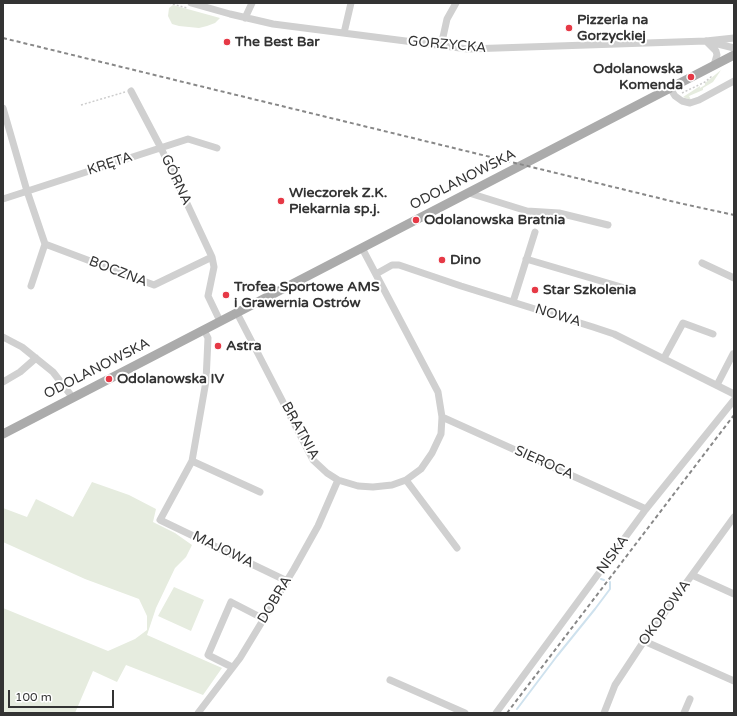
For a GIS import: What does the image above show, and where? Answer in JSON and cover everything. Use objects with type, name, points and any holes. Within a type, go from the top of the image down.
[{"type":"main road","name":"ODOLANOWSKA","points":[[3,434],[734,55]]},
{"type":"street","name":"GORZYCKA","points":[[191,3],[273,24],[441,46],[479,49],[706,41],[734,38]]},
{"type":"street","points":[[245,18],[252,3]]},
{"type":"street","points":[[344,33],[351,3]]},
{"type":"street","points":[[441,46],[447,19],[456,3]]},
{"type":"street","name":"GORZYCKA","points":[[706,41],[734,48]]},
{"type":"street","points":[[706,41],[716,51],[717,55],[714,65]]},
{"type":"street","points":[[670,88],[675,96],[682,101],[690,103],[699,100],[734,81]]},
{"type":"street","name":"GÓRNA","points":[[131,91],[212,257],[214,266],[208,296],[220,322]]},
{"type":"street","points":[[3,108],[27,191],[45,244],[31,286]]},
{"type":"street","name":"KRĘTA","points":[[3,199],[188,139],[217,148]]},
{"type":"street","points":[[468,193],[527,211],[559,213],[608,225]]},
{"type":"street","points":[[513,302],[535,232]]},
{"type":"street","name":"BOCZNA","points":[[45,244],[154,285],[212,257]]},
{"type":"street","name":"BRATNIA","points":[[237,313],[313,460],[327,473],[338,480],[358,486],[373,487],[392,485],[406,480],[421,468],[432,453],[441,434],[442,417],[438,392],[362,248]]},
{"type":"street","points":[[526,259],[628,289]]},
{"type":"street","points":[[702,263],[734,278]]},
{"type":"street","name":"NOWA","points":[[376,274],[392,265],[399,265],[614,334],[734,394]]},
{"type":"street","points":[[664,358],[683,323],[713,334]]},
{"type":"street","points":[[204,330],[208,338],[206,381],[192,461],[260,492]]},
{"type":"street","points":[[3,337],[22,347],[54,372],[73,398]]},
{"type":"street","points":[[717,385],[733,354]]},
{"type":"street","points":[[3,382],[20,372],[36,358]]},
{"type":"street","name":"NISKA","points":[[496,713],[646,509],[734,400]]},
{"type":"street","name":"SIEROCA","points":[[442,417],[646,509]]},
{"type":"street","name":"MAJOWA","points":[[192,461],[160,520],[287,581]]},
{"type":"street","name":"DOBRA","points":[[198,713],[232,667],[287,581],[318,526],[338,480]]},
{"type":"street","points":[[406,480],[457,548]]},
{"type":"street","name":"OKOPOWA","points":[[604,713],[615,685],[644,641],[734,517]]},
{"type":"street","points":[[692,575],[734,594]]},
{"type":"street","points":[[232,667],[208,654],[231,602],[264,619]]},
{"type":"street","points":[[644,641],[734,681]]},
{"type":"street","points":[[390,680],[465,713]]},
{"type":"street","points":[[684,713],[690,699]]},
{"type":"path","points":[[81,105],[131,91]]},
{"type":"shaded area","points":[[173,5],[220,18],[215,23],[199,28],[179,26],[172,24],[168,16],[169,8]]},
{"type":"shaded area","points":[[721,70],[713,82],[703,88],[703,90],[689,96],[691,100],[683,97],[700,86],[700,88],[705,85],[705,83]]},
{"type":"shaded area","points":[[92,482],[129,495],[156,509],[153,522],[175,533],[192,545],[186,557],[175,568],[156,608],[147,635],[222,668],[203,695],[126,665],[117,682],[93,671],[75,713],[3,713],[3,608],[108,651],[135,639],[147,630],[147,616],[139,599],[85,579],[3,542],[3,508],[27,517],[36,499],[73,517]]},
{"type":"shaded area","points":[[174,587],[204,600],[191,631],[158,616]]},
{"type":"waterway","points":[[517,709],[610,589],[610,582]]},
{"type":"railway","points":[[3,38],[679,203],[734,215]]},
{"type":"railway","points":[[507,713],[734,415]]},
{"type":"place","name":"Pizzeria na Gorzyckiej","points":[[569,28]]},
{"type":"place","name":"The Best Bar","points":[[227,42]]},
{"type":"place","name":"Odolanowska Komenda","points":[[691,77]]},
{"type":"place","name":"Wieczorek Z.K. Piekarnia sp.j.","points":[[281,201]]},
{"type":"place","name":"Odolanowska Bratnia","points":[[416,220]]},
{"type":"place","name":"Dino","points":[[442,260]]},
{"type":"place","name":"Star Szkolenia","points":[[535,290]]},
{"type":"place","name":"Trofea Sportowe AMS i Grawernia Ostrów","points":[[226,295]]},
{"type":"place","name":"Astra","points":[[218,346]]},
{"type":"place","name":"Odolanowska IV","points":[[109,379]]}]
